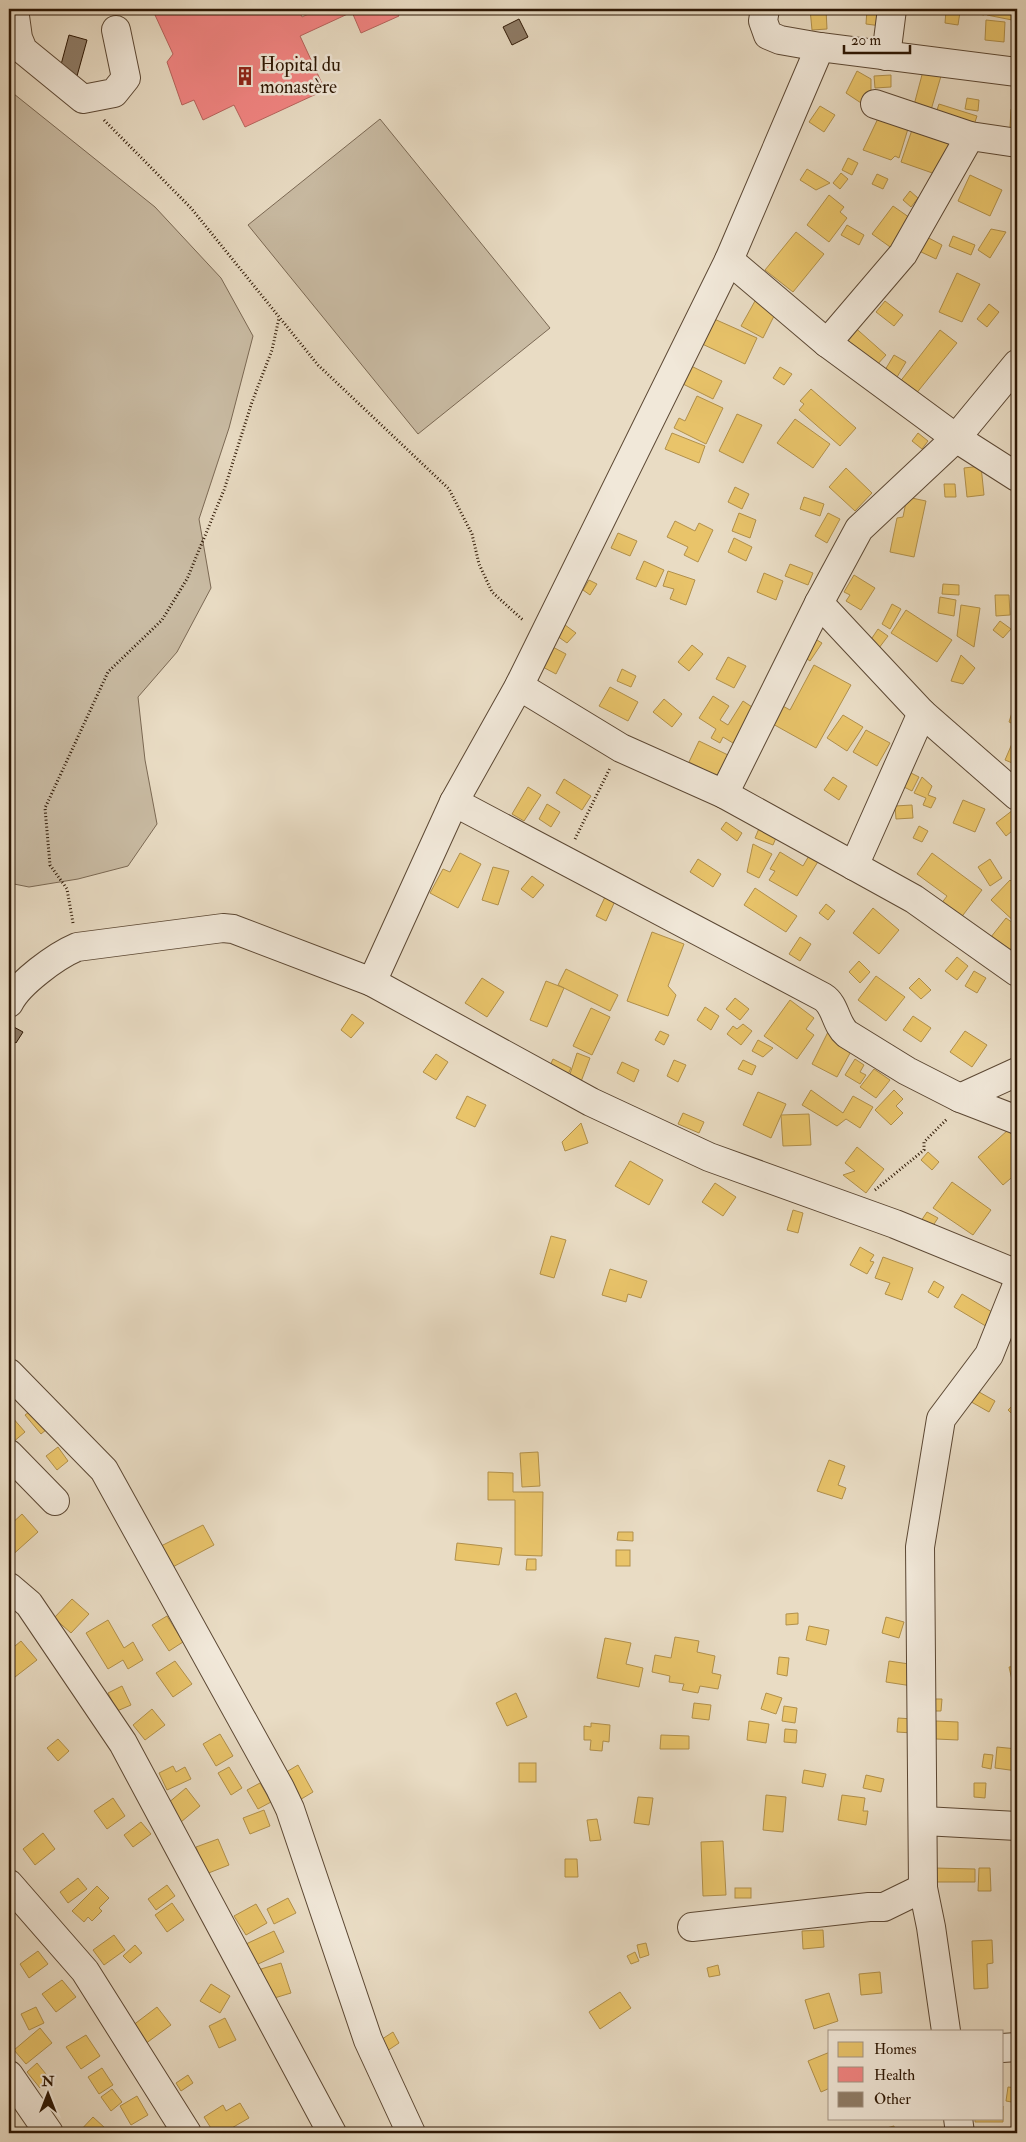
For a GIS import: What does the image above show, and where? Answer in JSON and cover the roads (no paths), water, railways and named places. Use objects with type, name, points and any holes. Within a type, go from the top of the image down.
[{"type":"street","points":[[14,9],[18,38],[23,50],[83,99],[114,93],[126,78],[116,30]]},
{"type":"street","points":[[765,9],[763,21],[768,35],[780,40],[886,56],[1017,72]]},
{"type":"street","points":[[886,56],[892,9]]},
{"type":"street","points":[[372,982],[454,802],[543,639],[729,260],[820,47]]},
{"type":"street","points":[[875,104],[970,136],[1017,143]]},
{"type":"street","points":[[827,343],[903,254],[970,136]]},
{"type":"street","points":[[729,260],[827,343],[956,438],[1017,477]]},
{"type":"street","points":[[724,794],[818,604],[859,529],[956,438],[1017,364]]},
{"type":"street","points":[[818,604],[922,713],[1017,796]]},
{"type":"street","points":[[519,686],[621,748],[724,794],[914,899],[1017,972]]},
{"type":"street","points":[[854,866],[922,713]]},
{"type":"street","points":[[454,802],[823,997],[830,1003],[839,1026],[847,1034],[907,1071],[964,1099],[1017,1120]]},
{"type":"street","points":[[11,994],[62,954],[77,947],[223,928],[233,929],[372,982],[599,1106],[709,1157],[857,1210],[1017,1274]]},
{"type":"street","points":[[964,1099],[1017,1072]]},
{"type":"street","points":[[946,2030],[931,1927],[923,1888],[924,1821],[919,1558],[940,1424],[946,1410],[989,1355],[1017,1285]]},
{"type":"street","points":[[9,1373],[104,1470],[280,1788],[290,1809],[368,2040],[411,2133]]},
{"type":"street","points":[[9,1454],[55,1501]]},
{"type":"street","points":[[9,1586],[30,1604],[123,1743],[332,2133]]},
{"type":"street","points":[[924,1821],[1017,1826]]},
{"type":"street","points":[[9,1884],[85,1971],[187,2133]]},
{"type":"street","points":[[692,1927],[869,1907],[884,1908],[923,1888]]},
{"type":"street","points":[[1004,2048],[1017,2047]]},
{"type":"street","points":[[9,2075],[49,2133]]},
{"type":"street","points":[[958,2120],[960,2133]]},
{"type":"place","name":"Hopital du monastère","points":[[245,76]]}]
